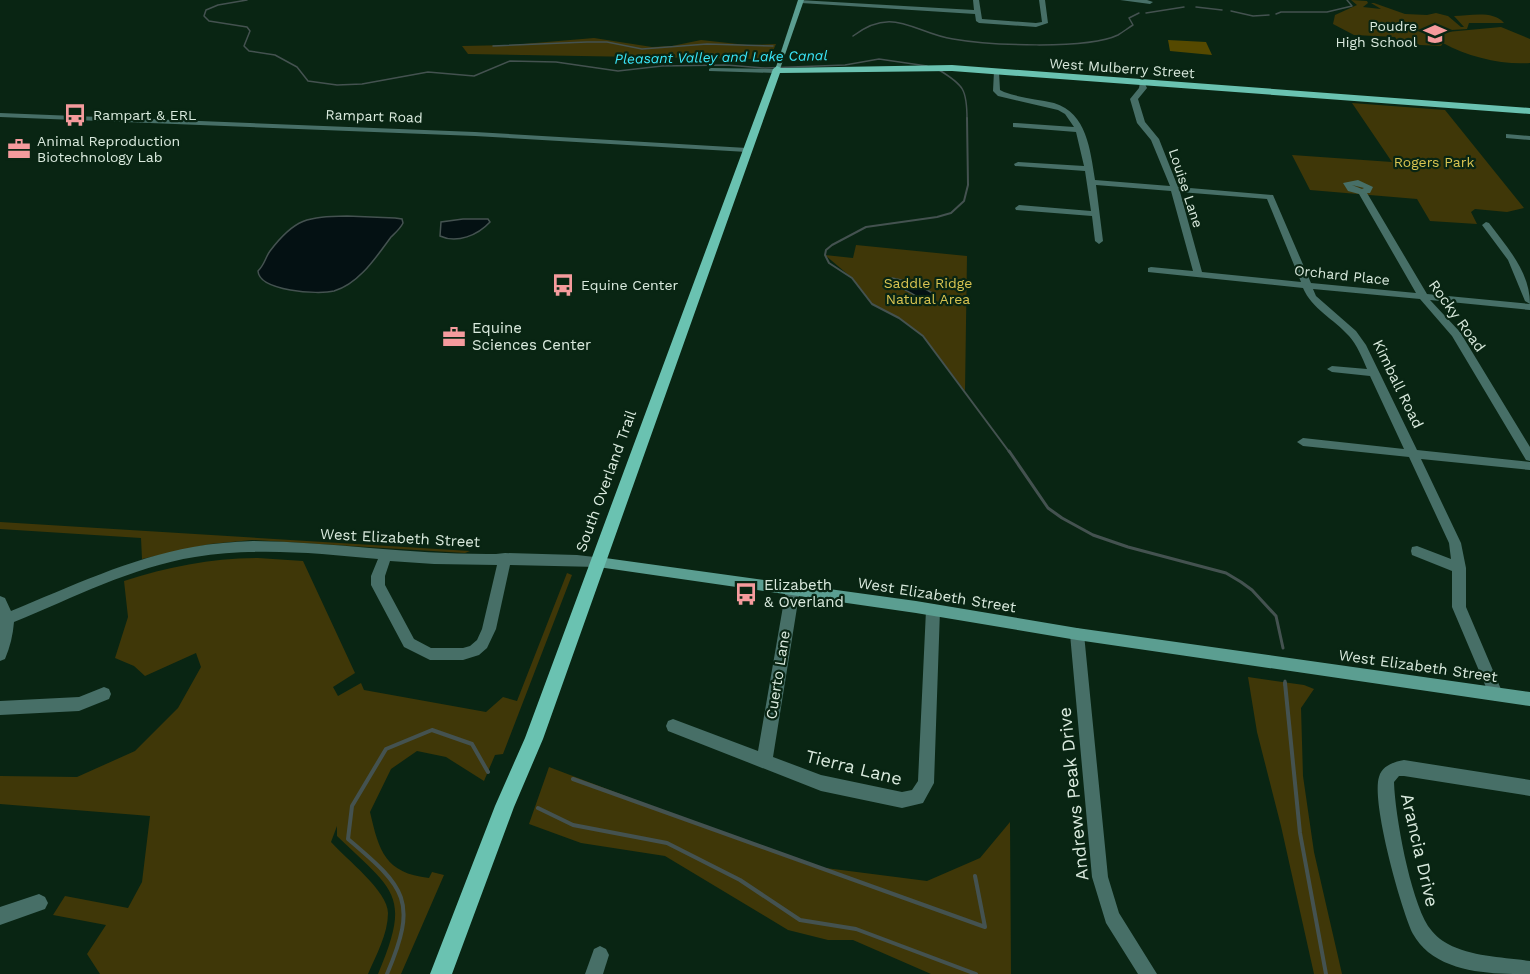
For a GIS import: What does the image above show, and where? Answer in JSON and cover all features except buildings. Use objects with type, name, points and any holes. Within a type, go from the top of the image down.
[{"type":"main road","name":"South Overland Trail","points":[[441,974],[505,806],[522,768],[801,1]]},
{"type":"main road","name":"West Mulberry Street","points":[[777,69],[932,68],[1530,111]]},
{"type":"main road","name":"West Elizabeth Street","points":[[598,562],[1530,699]]},
{"type":"street","points":[[976,0],[979,21],[1044,25],[1046,23],[1042,0]]},
{"type":"street","points":[[1124,0],[1150,2]]},
{"type":"street","points":[[801,1],[976,12]]},
{"type":"street","name":"West Mulberry Street","points":[[711,70],[777,69]]},
{"type":"street","points":[[996,72],[999,93],[1065,110],[1075,118],[1080,130],[1088,169],[1099,241]]},
{"type":"street","name":"Louise Lane","points":[[1142,82],[1143,88],[1134,99],[1140,120],[1155,139],[1175,189],[1198,274]]},
{"type":"street","name":"Rampart Road","points":[[0,115],[475,134],[747,150]]},
{"type":"street","points":[[1016,125],[1080,130]]},
{"type":"street","points":[[1509,136],[1530,138]]},
{"type":"street","points":[[1018,164],[1088,169]]},
{"type":"street","name":"Kimball Road","points":[[1090,182],[1270,197],[1315,302],[1357,339],[1455,543],[1459,567],[1458,598],[1462,619],[1496,694]]},
{"type":"street","name":"Rocky Road","points":[[1362,192],[1423,297],[1456,334],[1530,457]]},
{"type":"street","points":[[1019,207],[1095,214]]},
{"type":"street","points":[[1486,225],[1516,268],[1521,286],[1530,301]]},
{"type":"street","name":"Orchard Place","points":[[1150,270],[1530,307]]},
{"type":"street","points":[[1332,369],[1375,374]]},
{"type":"street","points":[[1303,442],[1530,466]]},
{"type":"street","name":"West Elizabeth Street","points":[[8,619],[159,560],[224,548],[263,546],[451,560],[505,558],[598,562]]},
{"type":"street","points":[[1417,551],[1459,567]]},
{"type":"street","points":[[386,555],[378,576],[378,585],[409,643],[430,654],[463,654],[474,651],[482,644],[489,629],[505,558]]},
{"type":"street","name":"Cuerto Lane","points":[[764,762],[793,589]]},
{"type":"street","points":[[0,602],[8,619],[6,637],[0,655]]},
{"type":"street","name":"Tierra Lane","points":[[673,726],[821,783],[903,800],[917,797],[924,790],[926,783],[933,610]]},
{"type":"street","name":"Andrews Peak Drive","points":[[1077,634],[1100,877],[1112,917],[1148,974]]},
{"type":"street","points":[[0,708],[79,704],[104,694]]},
{"type":"street","name":"Arancia Drive","points":[[1530,788],[1404,768],[1395,769],[1388,774],[1386,784],[1397,852],[1411,905],[1423,934],[1439,950],[1452,956],[1530,969]]},
{"type":"street","points":[[0,916],[39,903]]},
{"type":"street","points":[[594,974],[600,955]]},
{"type":"green space","points":[[1351,0],[1367,1],[1368,3],[1363,7],[1381,9],[1371,3],[1374,3],[1405,14],[1436,13],[1448,16],[1461,27],[1464,27],[1454,16],[1494,16],[1504,23],[1469,23],[1467,29],[1436,31],[1436,33],[1501,27],[1530,39],[1530,63],[1508,63],[1485,59],[1443,43],[1441,46],[1400,44],[1395,37],[1354,35],[1333,24],[1335,15],[1357,5]]},
{"type":"green space","points":[[594,38],[652,47],[672,46],[701,40],[747,45],[776,44],[770,58],[755,59],[468,54],[462,46],[511,45]]},
{"type":"green space","name":"Rogers Park","points":[[1352,103],[1445,110],[1524,208],[1507,212],[1475,209],[1471,212],[1477,224],[1430,221],[1417,199],[1310,190],[1292,155],[1392,162]]},
{"type":"green space","name":"Saddle Ridge Natural Area","points":[[856,245],[967,256],[965,391],[923,336],[899,318],[872,304],[852,278],[825,255],[853,258]]},
{"type":"green space","points":[[0,522],[470,551],[465,553],[252,540],[210,544],[142,559],[141,538],[0,529]]},
{"type":"green space","points":[[258,558],[303,561],[355,673],[333,687],[338,696],[361,683],[364,690],[486,712],[503,697],[517,701],[567,573],[572,575],[503,754],[495,755],[484,781],[446,757],[417,751],[391,769],[370,812],[381,849],[393,865],[402,871],[429,878],[432,872],[444,875],[401,974],[378,974],[394,926],[395,910],[392,896],[384,883],[337,836],[337,826],[331,842],[374,885],[386,904],[388,913],[384,937],[368,974],[100,974],[87,954],[106,925],[53,915],[65,896],[128,908],[142,882],[150,816],[0,804],[0,776],[77,777],[135,751],[178,708],[201,667],[196,653],[145,676],[134,666],[115,658],[128,617],[124,581],[190,564]]},
{"type":"green space","points":[[1248,677],[1304,685],[1314,689],[1301,708],[1303,776],[1314,852],[1342,974],[1314,974],[1281,826],[1257,732]]},
{"type":"green space","points":[[549,767],[810,866],[927,881],[980,858],[1010,822],[1011,974],[931,974],[853,940],[828,940],[788,930],[665,856],[581,843],[529,824]]},
{"type":"shaded area","points":[[1168,40],[1206,42],[1212,55],[1170,51]]},
{"type":"shaded area","points":[[322,217],[395,218],[402,219],[403,223],[359,276],[334,291],[290,290],[268,283],[261,278],[258,271],[270,251],[295,226]]},
{"type":"shaded area","points":[[488,219],[490,222],[480,231],[460,239],[440,236],[441,222]]},
{"type":"shaded area","points":[[892,278],[915,283],[934,294],[935,298],[923,302],[890,280]]},
{"type":"waterway","name":"Pleasant Valley and Lake Canal","points":[[247,0],[218,5],[206,10],[204,16],[209,21],[247,27],[250,31],[244,46],[249,51],[275,55],[297,67],[308,81],[337,85],[362,84],[428,72],[474,76],[510,61],[556,62],[618,71],[662,66],[726,65],[765,68],[845,65],[879,59],[927,66]]},
{"type":"waterway","points":[[1276,14],[1281,12],[1327,12],[1352,6],[1347,0]]},
{"type":"waterway","points":[[1146,13],[1184,7]]},
{"type":"waterway","points":[[1196,7],[1222,10]]},
{"type":"waterway","points":[[1231,11],[1253,16],[1269,15]]},
{"type":"waterway","points":[[853,36],[867,27],[892,22],[939,36],[969,41],[1037,45],[1084,43],[1118,35],[1133,25],[1129,18],[1139,13]]},
{"type":"waterway","points":[[493,46],[587,42],[607,42],[642,49],[707,44],[773,46]]},
{"type":"waterway","name":"Pleasant Valley and Lake Canal","points":[[939,70],[959,84],[962,89],[965,95],[967,119]]},
{"type":"waterway","name":"Pleasant Valley and Lake Canal","points":[[967,118],[968,185],[964,201],[951,213],[937,217],[866,227],[832,245],[826,250],[825,255],[829,263],[852,278],[872,304],[899,318],[923,336],[1010,453]]},
{"type":"waterway","name":"Pleasant Valley and Lake Canal","points":[[1009,451],[1048,508],[1062,518],[1093,535],[1128,547],[1226,573],[1241,582],[1252,590],[1276,616],[1283,648]]},
{"type":"waterway","name":"Pleasant Valley and Lake Canal","points":[[1285,683],[1300,833],[1326,974]]},
{"type":"waterway","name":"Pleasant Valley and Lake Canal","points":[[387,974],[397,949],[404,912],[401,898],[394,884],[383,870],[348,839],[352,806],[386,749],[432,730],[472,744],[488,772]]},
{"type":"waterway","points":[[573,779],[985,927],[975,876]]},
{"type":"waterway","name":"Pleasant Valley and Lake Canal","points":[[538,808],[573,825],[667,843],[740,880],[800,920],[856,929],[976,974]]},
{"type":"place","name":"Poudre High School","points":[[1435,34]]},
{"type":"place","name":"Rampart & ERL","points":[[75,115]]},
{"type":"place","name":"Animal Reproduction Biotechnology Lab","points":[[19,149]]},
{"type":"place","name":"Equine Center","points":[[563,285]]},
{"type":"place","name":"Equine Sciences Center","points":[[454,337]]},
{"type":"place","name":"Elizabeth & Overland","points":[[746,594]]}]
